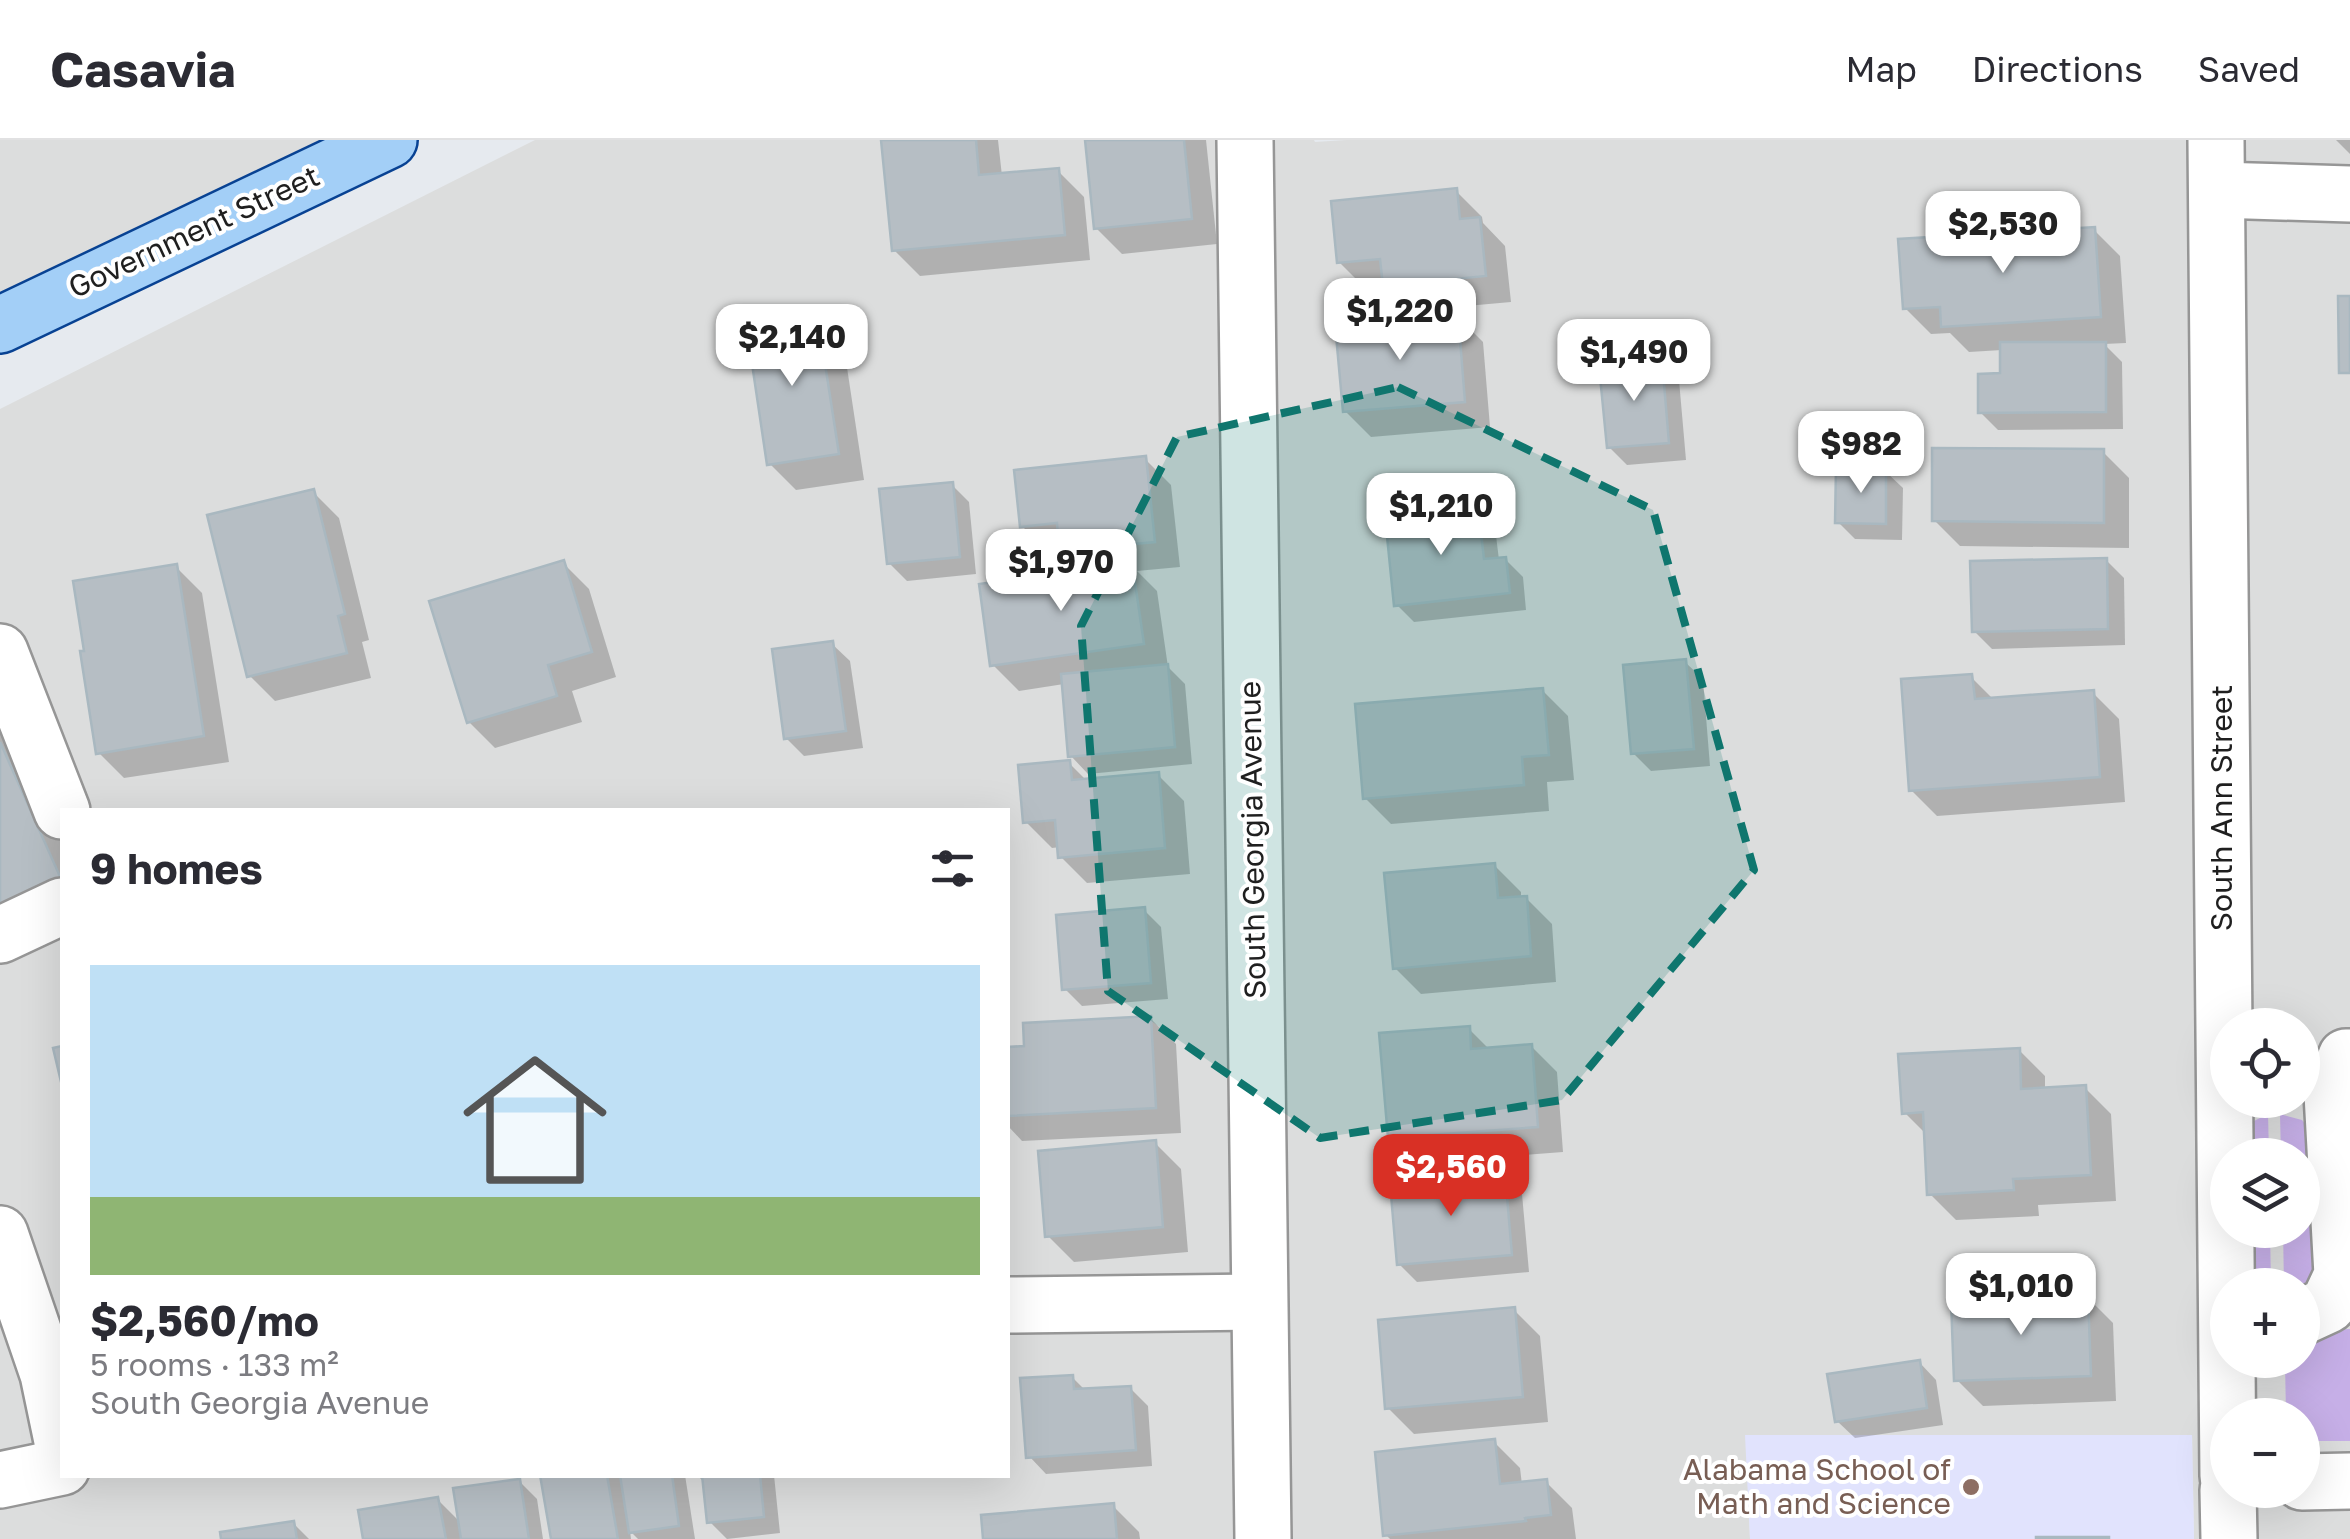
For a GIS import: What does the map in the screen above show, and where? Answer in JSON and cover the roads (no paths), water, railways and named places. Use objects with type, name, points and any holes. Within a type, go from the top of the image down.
[{"type":"main road","name":"Government Street","points":[[0,325],[389,140]]},
{"type":"street","name":"South Georgia Avenue","points":[[1246,140],[1262,1539]]},
{"type":"street","points":[[2216,165],[2350,194]]},
{"type":"street","name":"South Ann Street","points":[[2216,165],[2225,1008]]},
{"type":"street","points":[[0,652],[61,808]]},
{"type":"street","points":[[0,936],[60,907]]},
{"type":"street","points":[[2320,1309],[2328,1306],[2342,1276],[2328,1082]]},
{"type":"street","name":"South Ann Street","points":[[2226,1118],[2227,1268]]},
{"type":"street","points":[[0,1234],[48,1374],[60,1431]]},
{"type":"street","points":[[1010,1305],[1258,1302]]},
{"type":"street","points":[[0,1480],[60,1468]]},
{"type":"street","points":[[2320,1482],[2350,1481]]},
{"type":"street","points":[[2228,1508],[2229,1539]]},
{"type":"place","name":"Alabama School of Math and Science","points":[[1971,1487]]}]
